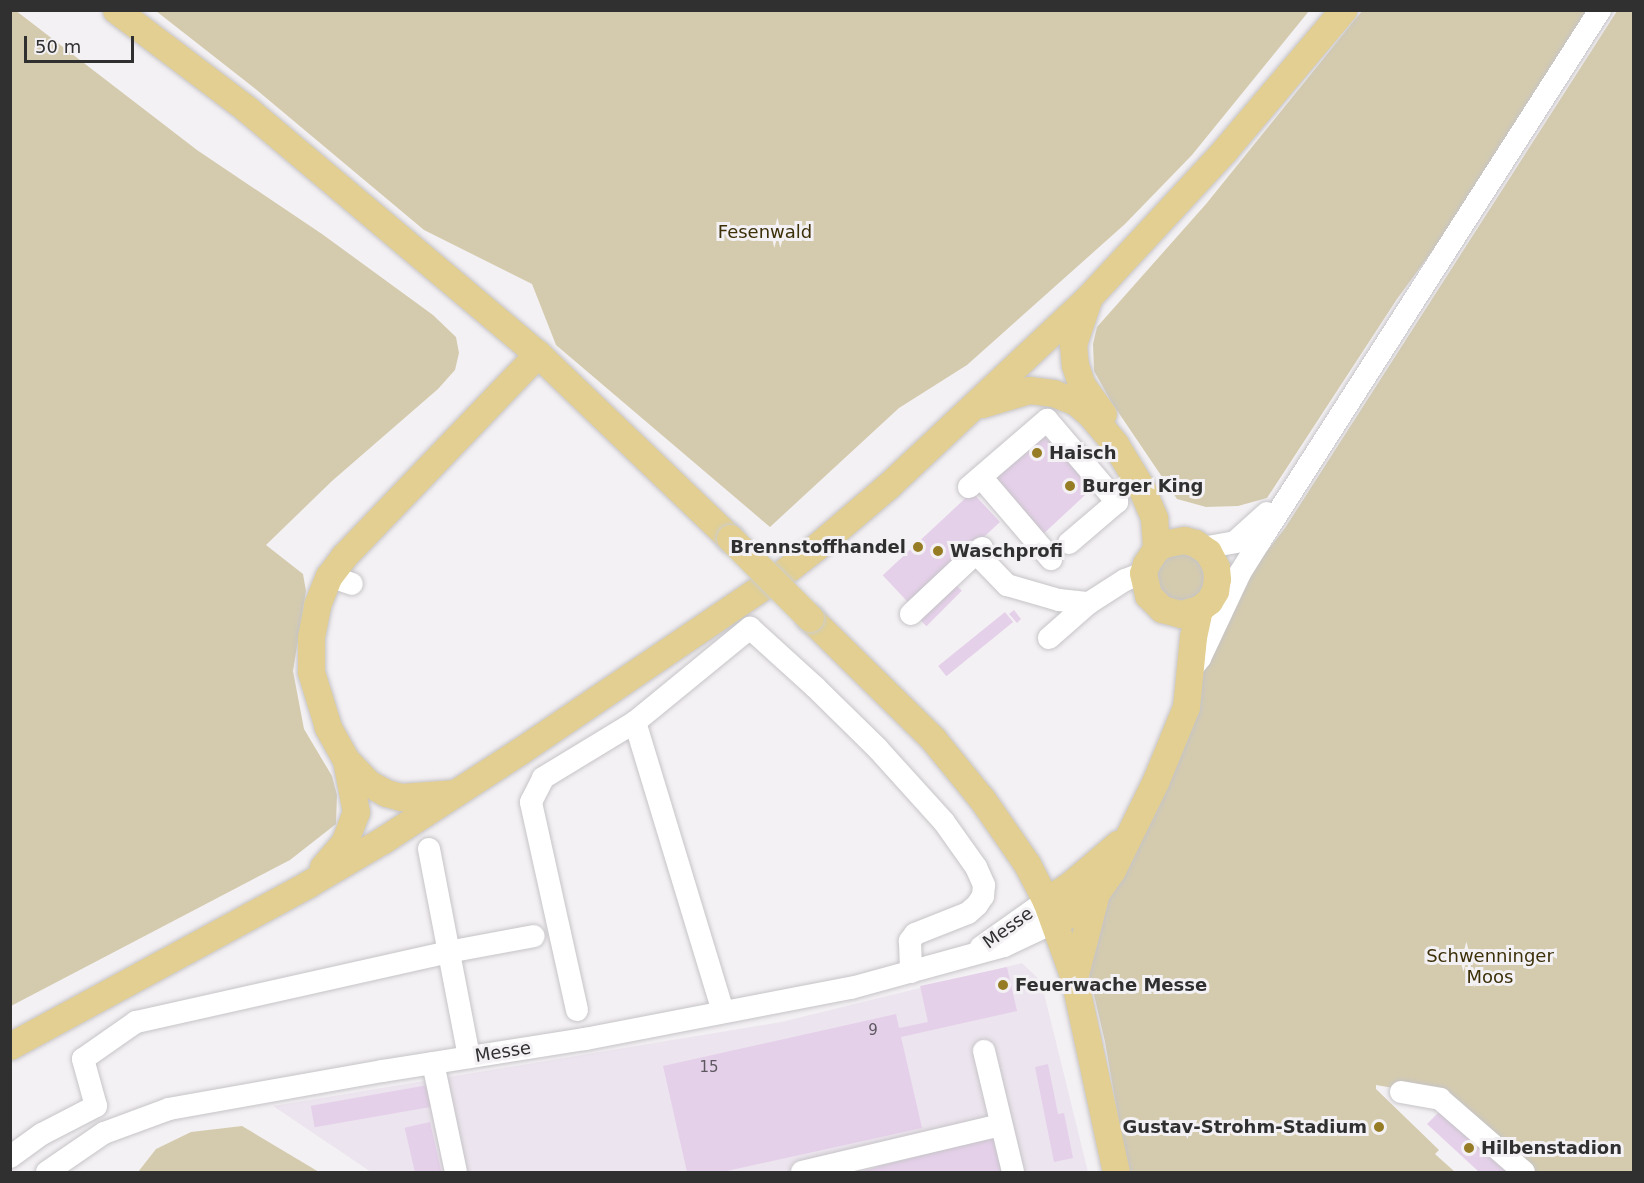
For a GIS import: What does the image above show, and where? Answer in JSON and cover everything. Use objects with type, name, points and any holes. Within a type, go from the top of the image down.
[{"type":"main road","points":[[116,10],[248,110],[538,354],[730,538],[940,747],[982,799],[1027,864],[1050,911],[1074,978],[1116,1173]]},
{"type":"main road","points":[[10,1046],[308,884],[459,792],[780,575],[889,485],[1088,298],[1224,151],[1343,10]]},
{"type":"main road","points":[[975,406],[1029,390],[1053,393],[1076,402],[1091,415],[1115,444],[1142,487],[1154,518],[1149,572],[1154,603],[1172,613],[1181,614],[1199,609],[1212,596],[1218,579],[1212,557],[1172,526],[1132,452],[1081,384],[1075,365],[1073,344],[1088,298]]},
{"type":"main road","points":[[308,884],[344,843],[353,823],[356,801],[346,760],[328,727],[312,672],[311,637],[317,605],[341,580],[344,556],[538,354]]},
{"type":"main road","points":[[1149,572],[1174,541],[1193,544]]},
{"type":"main road","points":[[1050,911],[1077,910],[1096,893],[1112,870],[1156,780],[1172,736],[1186,707],[1192,668],[1193,637],[1199,609]]},
{"type":"main road","points":[[1172,613],[1177,638],[1177,677],[1172,736]]},
{"type":"main road","points":[[346,760],[368,783],[386,793],[401,797],[459,792]]},
{"type":"main road","points":[[1050,911],[1071,884],[1128,836]]},
{"type":"main road","points":[[1074,978],[1096,893]]},
{"type":"street","points":[[1192,668],[1200,658],[1240,573],[1600,10]]},
{"type":"street","points":[[1051,559],[975,482],[1047,420],[1117,502],[1069,543]]},
{"type":"street","points":[[1193,544],[1224,546],[1245,534],[1308,467]]},
{"type":"street","points":[[1218,579],[1260,542]]},
{"type":"street","points":[[911,614],[979,551],[1007,585],[1059,600],[1097,599]]},
{"type":"street","points":[[1049,638],[1097,599],[1125,580],[1149,572]]},
{"type":"street","points":[[577,1010],[531,802],[543,778],[635,723],[750,628],[808,680],[878,749],[944,822],[976,867],[984,885],[983,896],[968,914],[915,934],[910,942],[911,972]]},
{"type":"street","points":[[635,723],[723,1011]]},
{"type":"street","points":[[429,849],[469,1057]]},
{"type":"street","name":"Messe","points":[[47,1173],[104,1133],[169,1109],[585,1039],[850,987],[1004,946],[1050,911]]},
{"type":"street","points":[[10,1157],[42,1134],[96,1106],[83,1059],[136,1022],[448,952],[534,936]]},
{"type":"street","points":[[984,1051],[1013,1173]]},
{"type":"street","points":[[433,1063],[456,1173]]},
{"type":"street","points":[[1401,1092],[1440,1099],[1524,1173]]},
{"type":"street","points":[[802,1173],[1001,1125]]},
{"type":"shaded area","points":[[1022,963],[1041,981],[1088,1172],[371,1172],[273,1106],[781,1022]]},
{"type":"green space","points":[[15,10],[197,150],[322,234],[433,315],[456,337],[459,353],[455,370],[438,389],[332,481],[266,545],[303,574],[306,591],[293,671],[304,729],[332,776],[337,795],[336,824],[290,860],[11,1006],[10,11]]},
{"type":"green space","name":"Fesenwald","points":[[156,11],[1309,11],[1192,155],[1125,224],[967,365],[899,408],[770,527],[556,345],[532,284],[424,230],[253,87]]},
{"type":"green space","points":[[1362,11],[1589,11],[1489,174],[1397,299],[1267,498],[1238,506],[1206,507],[1177,499],[1112,403],[1094,371],[1093,344],[1097,327],[1206,204]]},
{"type":"green space","name":"Schwenninger Moos","points":[[1617,11],[1633,11],[1633,1172],[1518,1172],[1417,1092],[1376,1085],[1376,1089],[1439,1150],[1435,1154],[1455,1172],[1125,1172],[1121,1133],[1105,1042],[1088,969],[1104,900],[1238,589],[1285,528]]},
{"type":"green space","points":[[1184,550],[1205,565],[1204,591],[1182,604],[1159,593],[1155,567],[1160,560]]},
{"type":"green space","points":[[242,1126],[319,1172],[138,1172],[156,1149],[191,1132]]},
{"type":"building","points":[[1039,430],[1093,488],[1037,540],[983,482]]},
{"type":"building","name":"Waschprofi","points":[[972,492],[1000,522],[911,605],[883,575]]},
{"type":"building","points":[[954,583],[962,591],[926,626],[919,618]]},
{"type":"building","points":[[1014,610],[1021,619],[1017,623],[1009,614]]},
{"type":"building","points":[[1005,612],[1013,622],[946,676],[938,666]]},
{"type":"building","points":[[1007,967],[1017,1011],[901,1037],[922,1128],[722,1172],[687,1172],[663,1066],[896,1014],[899,1028],[928,1022],[920,986]]},
{"type":"building","points":[[1048,1064],[1058,1114],[1064,1113],[1073,1158],[1054,1162],[1035,1067]]},
{"type":"building","points":[[428,1085],[432,1107],[315,1127],[311,1106]]},
{"type":"building","name":"Hilbenstadion","points":[[1442,1109],[1510,1172],[1479,1172],[1427,1124]]},
{"type":"building","points":[[430,1122],[441,1171],[415,1172],[405,1128]]},
{"type":"building","points":[[993,1136],[1002,1172],[859,1172]]},
{"type":"place","name":"Haisch","points":[[1037,453]]},
{"type":"place","name":"Burger King","points":[[1070,486]]},
{"type":"place","name":"Brennstoffhandel","points":[[918,547]]},
{"type":"place","name":"Waschprofi","points":[[938,551]]},
{"type":"place","name":"Feuerwache Messe","points":[[1003,985]]},
{"type":"place","name":"Gustav-Strohm-Stadium","points":[[1379,1127]]},
{"type":"place","name":"Hilbenstadion","points":[[1469,1148]]}]
